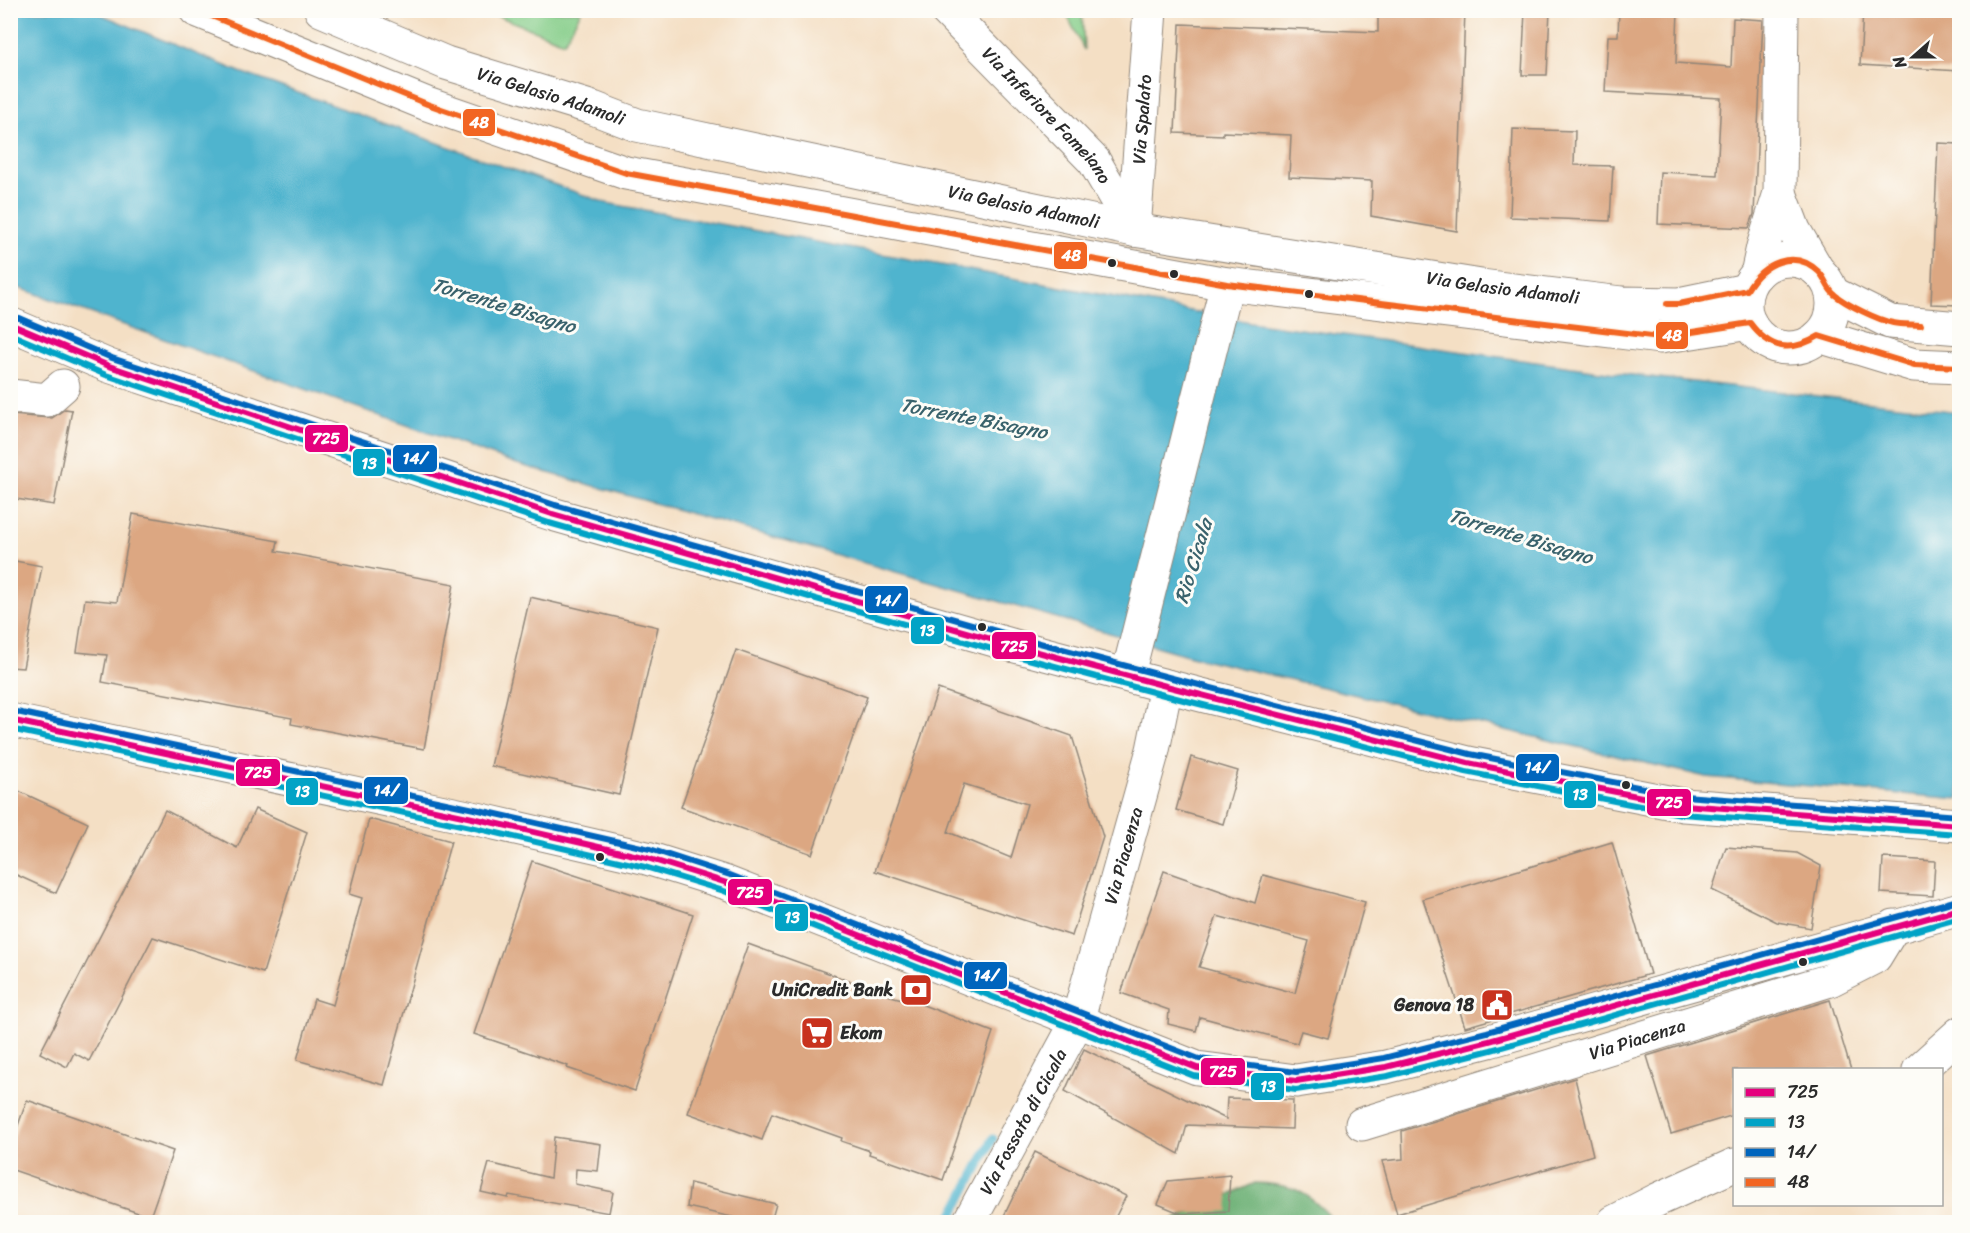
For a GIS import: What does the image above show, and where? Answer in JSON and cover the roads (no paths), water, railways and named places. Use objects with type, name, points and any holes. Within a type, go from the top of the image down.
[{"type":"main road","name":"Via Gelasio Adamoli","points":[[196,10],[427,104],[626,173],[1225,296],[1660,337],[1750,323]]},
{"type":"main road","name":"Via Gelasio Adamoli","points":[[321,10],[446,63],[593,108],[637,125],[1134,230],[1481,286],[1621,303],[1679,304],[1752,282],[1771,264],[1785,260],[1801,261],[1825,282],[1890,322],[1959,328]]},
{"type":"main road","name":"Via Inferiore Fameiano","points":[[946,10],[1094,161],[1134,230]]},
{"type":"main road","name":"Via Spalato","points":[[1134,230],[1150,10]]},
{"type":"main road","points":[[1780,193],[1794,230],[1825,282],[1832,311],[1830,320],[1819,336],[1800,346],[1787,348],[1767,342],[1754,331],[1745,301],[1780,193],[1782,10]]},
{"type":"main road","points":[[1128,674],[1225,296]]},
{"type":"main road","points":[[10,324],[109,366],[552,514],[1166,686],[1468,762],[1683,805],[1959,825]]},
{"type":"main road","points":[[1819,336],[1914,365],[1959,367]]},
{"type":"main road","points":[[10,396],[47,400],[63,386]]},
{"type":"main road","name":"Via Piacenza","points":[[1077,1022],[1153,750],[1166,686]]},
{"type":"main road","points":[[10,720],[477,819],[647,858],[728,883],[1197,1068],[1296,1081],[1386,1067],[1489,1041],[1959,909]]},
{"type":"main road","name":"Via Piacenza","points":[[1362,1124],[1830,980],[1875,957],[1894,926]]},
{"type":"main road","name":"Via Fossato di Cicala","points":[[969,1222],[1077,1022]]},
{"type":"main road","points":[[1921,1068],[1959,1033]]},
{"type":"main road","points":[[1614,1222],[1733,1165]]},
{"type":"water","name":"Torrente Bisagno","points":[[10,11],[93,11],[240,72],[606,203],[1250,322],[1615,373],[1959,412],[1959,799],[1706,777],[1194,657],[517,464],[11,285]]},
{"type":"waterway","name":"Rio Cicala","points":[[949,1222],[993,1139]]},
{"type":"place","name":"UniCredit Bank","points":[[916,990]]},
{"type":"place","name":"Genova 18","points":[[1497,1005]]},
{"type":"place","name":"Ekom","points":[[817,1033]]}]
